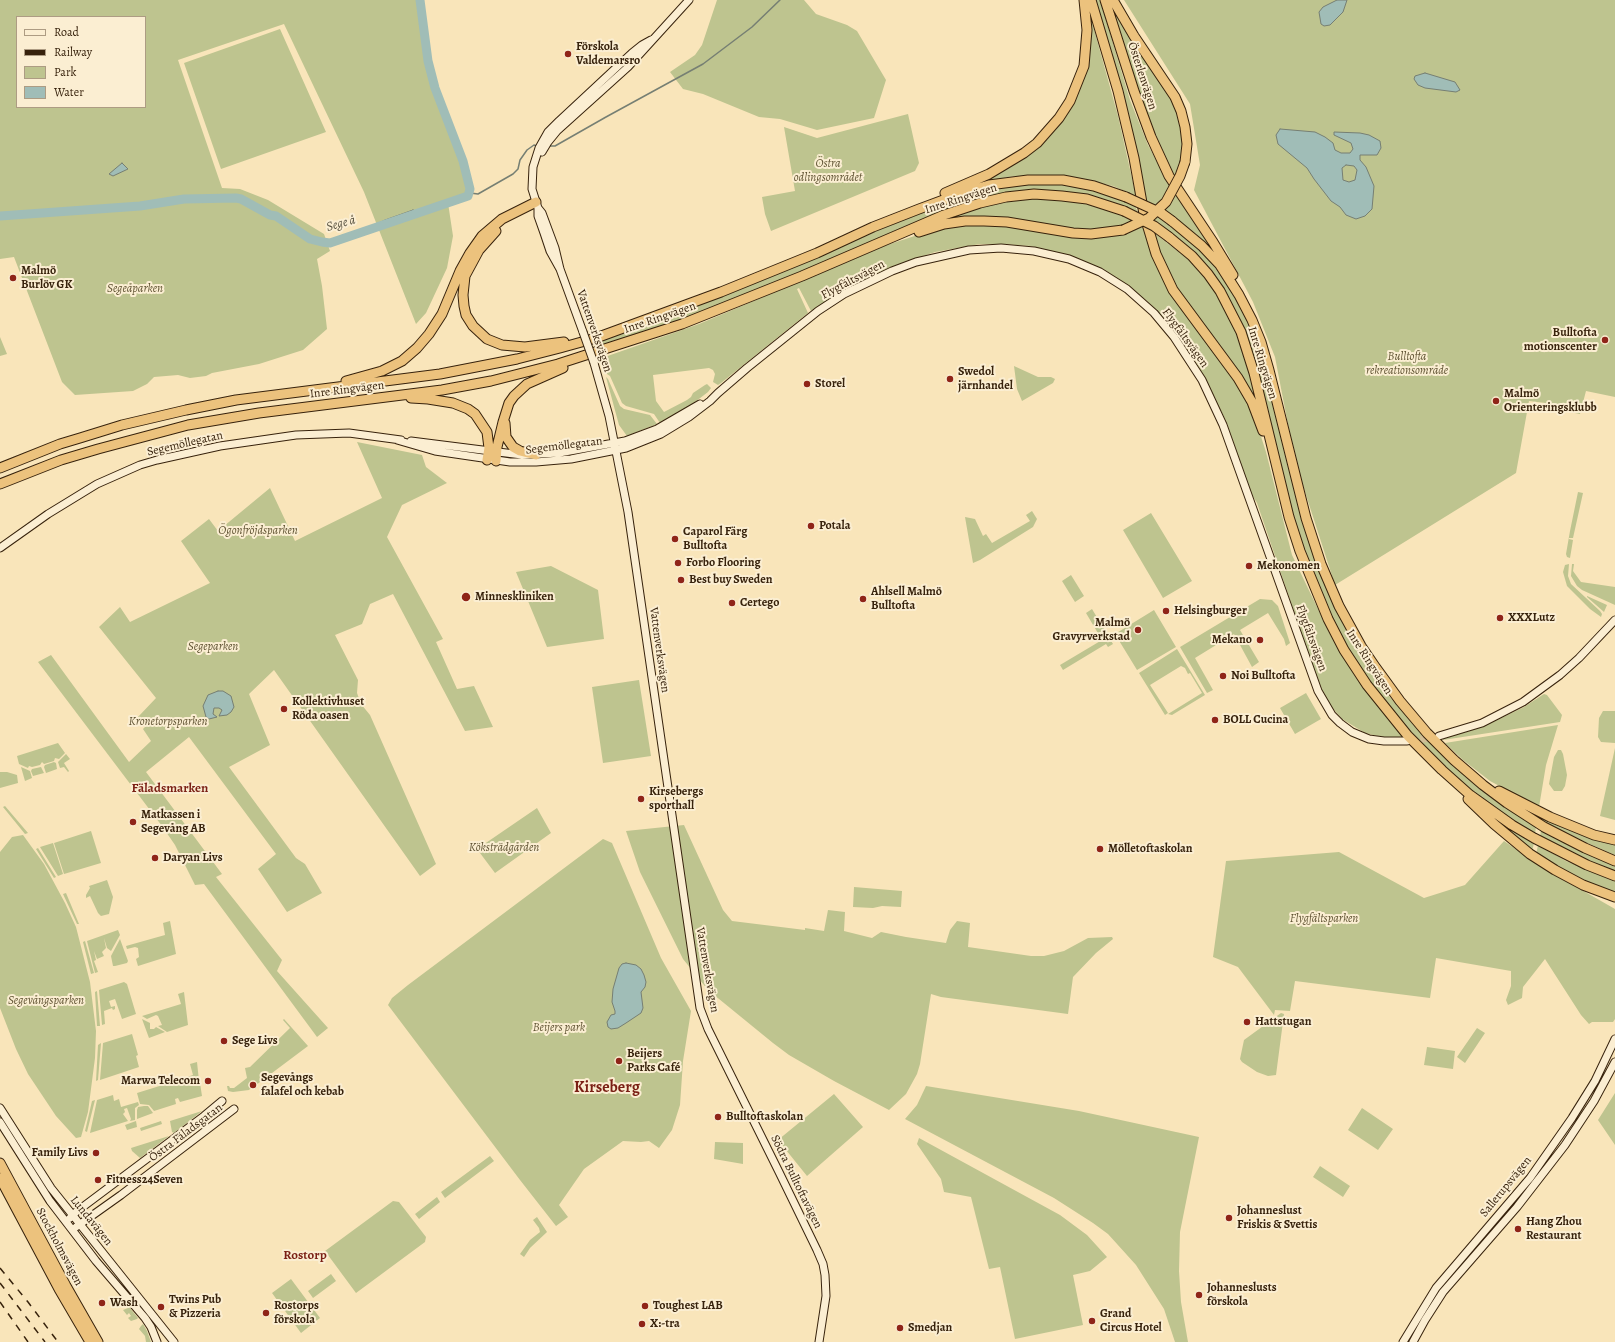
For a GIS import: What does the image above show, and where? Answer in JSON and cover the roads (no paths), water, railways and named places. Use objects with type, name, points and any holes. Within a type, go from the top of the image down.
[{"type":"highway","points":[[873,227],[989,174],[1024,153],[1049,131],[1070,100],[1084,66],[1087,30],[1084,0]]},
{"type":"highway","points":[[1091,0],[1118,91],[1134,158],[1149,235],[1164,272],[1185,308],[1227,362],[1246,391],[1258,416],[1281,483]]},
{"type":"highway","name":"Österlenvägen","points":[[1105,0],[1150,137],[1169,176],[1227,263],[1244,298],[1252,320]]},
{"type":"highway","points":[[860,251],[928,228],[965,221],[1007,222],[1085,234],[1123,230],[1149,218],[1166,202],[1180,176],[1185,162],[1187,138],[1185,127],[1178,104],[1172,92],[1128,27],[1113,0]]},
{"type":"highway","name":"Inre Ringvägen","points":[[0,468],[60,444],[122,425],[186,410],[236,400],[406,380],[471,369],[560,348],[626,327],[720,292],[781,268],[873,227],[965,192],[1011,181],[1046,179],[1079,182],[1110,190],[1161,213],[1172,220],[1202,246],[1220,265],[1239,295],[1261,342],[1306,518],[1321,564],[1339,606],[1365,652],[1400,701],[1427,733],[1482,785],[1528,817],[1585,848],[1615,860]]},
{"type":"highway","name":"Inre Ringvägen","points":[[3,482],[98,449],[188,425],[258,413],[442,390],[521,374],[596,352],[682,324],[802,276],[944,215],[980,203],[1006,197],[1034,194],[1087,199],[1124,211],[1154,226],[1192,256],[1208,274],[1220,292],[1241,332],[1254,373],[1281,483],[1300,551],[1328,619],[1344,650],[1367,685],[1392,718],[1424,752],[1460,786],[1492,811],[1534,838],[1588,866],[1615,876]]},
{"type":"highway","points":[[536,201],[504,224],[491,236],[473,259],[465,276],[463,295],[466,315],[473,326],[487,339],[493,342],[502,345],[525,347],[562,342],[626,327]]},
{"type":"highway","points":[[236,400],[274,392],[360,379],[382,371],[402,361],[417,348],[429,334],[442,314],[465,261],[482,236],[502,219],[536,201]]},
{"type":"highway","points":[[492,456],[506,412],[514,396],[520,389],[540,378],[645,340],[682,324]]},
{"type":"highway","points":[[360,400],[428,399],[460,406],[475,414],[484,426],[489,440],[492,456]]},
{"type":"highway","points":[[506,412],[505,429],[509,443],[520,451],[536,455]]},
{"type":"highway","points":[[1454,760],[1463,764],[1492,787],[1527,807],[1574,827],[1613,840]]},
{"type":"highway","points":[[1460,786],[1468,798],[1482,813],[1521,847],[1555,870],[1594,889],[1615,897]]},
{"type":"highway","points":[[1594,889],[1615,902]]},
{"type":"highway","name":"Stockholmsvägen","points":[[0,1163],[98,1342]]},
{"type":"highway","name":"Stockholmsvägen","points":[[0,1178],[55,1282],[90,1342]]},
{"type":"street","points":[[536,201],[538,166],[543,145],[563,125],[628,67],[647,48],[651,40],[689,0]]},
{"type":"street","name":"Vattenverksvägen","points":[[536,201],[555,248],[560,269],[594,363],[615,442],[628,512],[697,991],[700,1008],[713,1039]]},
{"type":"street","name":"Flygfältsvägen","points":[[616,450],[638,444],[667,431],[710,401],[792,331],[818,311],[844,294],[873,279],[916,262],[969,250],[1001,248],[1034,251],[1068,259],[1100,272],[1127,289],[1154,313],[1186,354],[1210,394],[1235,456],[1308,665],[1325,704],[1340,723],[1352,732],[1369,739],[1384,741],[1407,741]]},
{"type":"street","name":"Flygfältsvägen","points":[[615,442],[625,441],[657,429],[718,393]]},
{"type":"street","name":"Segemöllegatan","points":[[0,548],[48,514],[97,484],[140,465],[220,446],[296,435],[349,433],[397,440],[424,442],[522,462],[552,461],[616,450]]},
{"type":"street","name":"Segemöllegatan","points":[[492,456],[536,455],[587,449],[615,442]]},
{"type":"street","points":[[1439,736],[1482,723],[1522,702],[1560,675],[1579,658],[1615,620]]},
{"type":"street","name":"Södra Bulltoftavägen","points":[[713,1039],[823,1264],[826,1296],[819,1342]]},
{"type":"street","name":"Sallerupsvägen","points":[[1403,1342],[1436,1288],[1530,1178],[1585,1099],[1615,1039]]},
{"type":"street","name":"Sallerupsvägen","points":[[1413,1342],[1443,1292],[1517,1207],[1559,1154],[1594,1101],[1615,1062]]},
{"type":"street","name":"Östra Fäladsgatan","points":[[222,1101],[72,1215],[69,1227],[80,1225],[234,1109]]},
{"type":"street","name":"Lundavägen","points":[[0,1108],[51,1188],[174,1342]]},
{"type":"street","name":"Lundavägen","points":[[0,1122],[50,1201],[69,1227],[145,1318],[151,1327],[157,1342]]},
{"type":"street","points":[[1479,1250],[1478,1245],[1496,1222],[1501,1211]]},
{"type":"water","points":[[1337,0],[1347,0],[1343,12],[1330,25],[1324,26],[1321,24],[1319,12],[1323,7]]},
{"type":"water","points":[[1425,73],[1455,82],[1460,90],[1456,92],[1425,88],[1418,85],[1414,79],[1415,76]]},
{"type":"water","points":[[1280,129],[1315,132],[1333,143],[1335,150],[1341,153],[1350,153],[1353,149],[1351,143],[1334,135],[1334,132],[1360,133],[1369,135],[1380,141],[1381,148],[1377,155],[1360,155],[1360,160],[1366,167],[1374,186],[1372,209],[1365,216],[1356,219],[1346,215],[1340,207],[1331,201],[1307,168],[1278,144],[1276,135]],"holes":[[[1346,165],[1354,166],[1357,170],[1355,180],[1349,182],[1343,180],[1342,168]]]},
{"type":"water","points":[[122,163],[128,169],[113,176],[109,174]]},
{"type":"water","points":[[413,210],[415,211],[412,213],[379,225],[379,223],[385,220]]},
{"type":"water","points":[[218,691],[223,691],[231,696],[234,707],[227,715],[219,716],[222,710],[219,708],[214,708],[213,714],[217,717],[209,719],[206,717],[203,706],[208,695]]},
{"type":"water","points":[[626,963],[636,965],[641,969],[644,975],[646,982],[645,987],[641,992],[643,1008],[641,1013],[626,1023],[618,1028],[611,1029],[608,1027],[607,1022],[611,1015],[615,1014],[612,1002],[613,989],[619,968],[622,964]]},
{"type":"waterway","name":"Sege å","points":[[0,216],[140,206],[184,199],[236,198],[241,199],[270,215],[276,216],[310,239],[330,243],[468,196],[470,189],[463,161],[435,88],[428,61],[420,0]]},
{"type":"waterway","points":[[548,146],[555,146],[703,64],[752,27],[780,0]]},
{"type":"waterway","points":[[470,193],[478,194],[513,174],[518,169],[520,160],[527,150],[534,145],[537,146]]},
{"type":"tunnel","points":[[1410,741],[1435,737]]},
{"type":"railway","points":[[0,1268],[58,1342]]},
{"type":"railway","points":[[0,1283],[45,1342]]},
{"type":"railway","points":[[0,1302],[28,1342]]},
{"type":"place","name":"Förskola Valdemarsro","points":[[568,54]]},
{"type":"place","name":"Malmö Burlöv GK","points":[[13,278]]},
{"type":"place","name":"Bulltofta motionscenter","points":[[1605,340]]},
{"type":"place","name":"Swedol järnhandel","points":[[950,379]]},
{"type":"place","name":"Storel","points":[[807,384]]},
{"type":"place","name":"Malmö Orienteringsklubb","points":[[1496,401]]},
{"type":"place","name":"Potala","points":[[811,526]]},
{"type":"place","name":"Caparol Färg Bulltofta","points":[[675,539]]},
{"type":"place","name":"Forbo Flooring","points":[[678,563]]},
{"type":"place","name":"Mekonomen","points":[[1249,566]]},
{"type":"place","name":"Best buy Sweden","points":[[681,580]]},
{"type":"place","name":"Minneskliniken","points":[[466,597]]},
{"type":"place","name":"Ahlsell Malmö Bulltofta","points":[[863,599]]},
{"type":"place","name":"Certego","points":[[732,603]]},
{"type":"place","name":"Helsingburger","points":[[1166,611]]},
{"type":"place","name":"XXXLutz","points":[[1500,618]]},
{"type":"place","name":"Malmö Gravyrverkstad","points":[[1138,630]]},
{"type":"place","name":"Mekano","points":[[1260,640]]},
{"type":"place","name":"Noi Bulltofta","points":[[1223,676]]},
{"type":"place","name":"Kollektivhuset Röda oasen","points":[[284,709]]},
{"type":"place","name":"BOLL Cucina","points":[[1215,720]]},
{"type":"place","name":"Kirsebergs sporthall","points":[[641,799]]},
{"type":"place","name":"Matkassen i Segevång AB","points":[[133,822]]},
{"type":"place","name":"Mölletoftaskolan","points":[[1100,849]]},
{"type":"place","name":"Daryan Livs","points":[[155,858]]},
{"type":"place","name":"Hattstugan","points":[[1247,1022]]},
{"type":"place","name":"Sege Livs","points":[[224,1041]]},
{"type":"place","name":"Beijers Parks Café","points":[[619,1061]]},
{"type":"place","name":"Marwa Telecom","points":[[208,1081]]},
{"type":"place","name":"Segevångs falafel och kebab","points":[[253,1085]]},
{"type":"place","name":"Bulltoftaskolan","points":[[718,1117]]},
{"type":"place","name":"Family Livs","points":[[96,1153]]},
{"type":"place","name":"Fitness24Seven","points":[[98,1180]]},
{"type":"place","name":"Johanneslust Friskis & Svettis","points":[[1229,1218]]},
{"type":"place","name":"Hang Zhou Restaurant","points":[[1518,1229]]},
{"type":"place","name":"Johanneslusts förskola","points":[[1199,1295]]},
{"type":"place","name":"Wash","points":[[102,1303]]},
{"type":"place","name":"Toughest LAB","points":[[645,1306]]},
{"type":"place","name":"Twins Pub & Pizzeria","points":[[161,1307]]},
{"type":"place","name":"Rostorps förskola","points":[[266,1313]]},
{"type":"place","name":"Grand Circus Hotel","points":[[1092,1321]]},
{"type":"place","name":"X:-tra","points":[[642,1324]]},
{"type":"place","name":"Smedjan","points":[[900,1328]]},
{"type":"district","name":"Fäladsmarken","points":[[170,789]]},
{"type":"district","name":"Kirseberg","points":[[607,1088]]},
{"type":"district","name":"Rostorp","points":[[305,1256]]},
{"type":"park label","name":"Östra odlingsområdet","points":[[828,171]]},
{"type":"park label","name":"Segeåparken","points":[[135,289]]},
{"type":"park label","name":"Bulltofta rekreationsområde","points":[[1407,364]]},
{"type":"park label","name":"Ögonfröjdsparken","points":[[258,531]]},
{"type":"park label","name":"Segeparken","points":[[213,647]]},
{"type":"park label","name":"Kronetorpsparken","points":[[168,722]]},
{"type":"park label","name":"Köksträdgården","points":[[504,848]]},
{"type":"park label","name":"Flygfältsparken","points":[[1324,919]]},
{"type":"park label","name":"Segevångsparken","points":[[46,1001]]},
{"type":"park label","name":"Beijers park","points":[[559,1028]]}]
